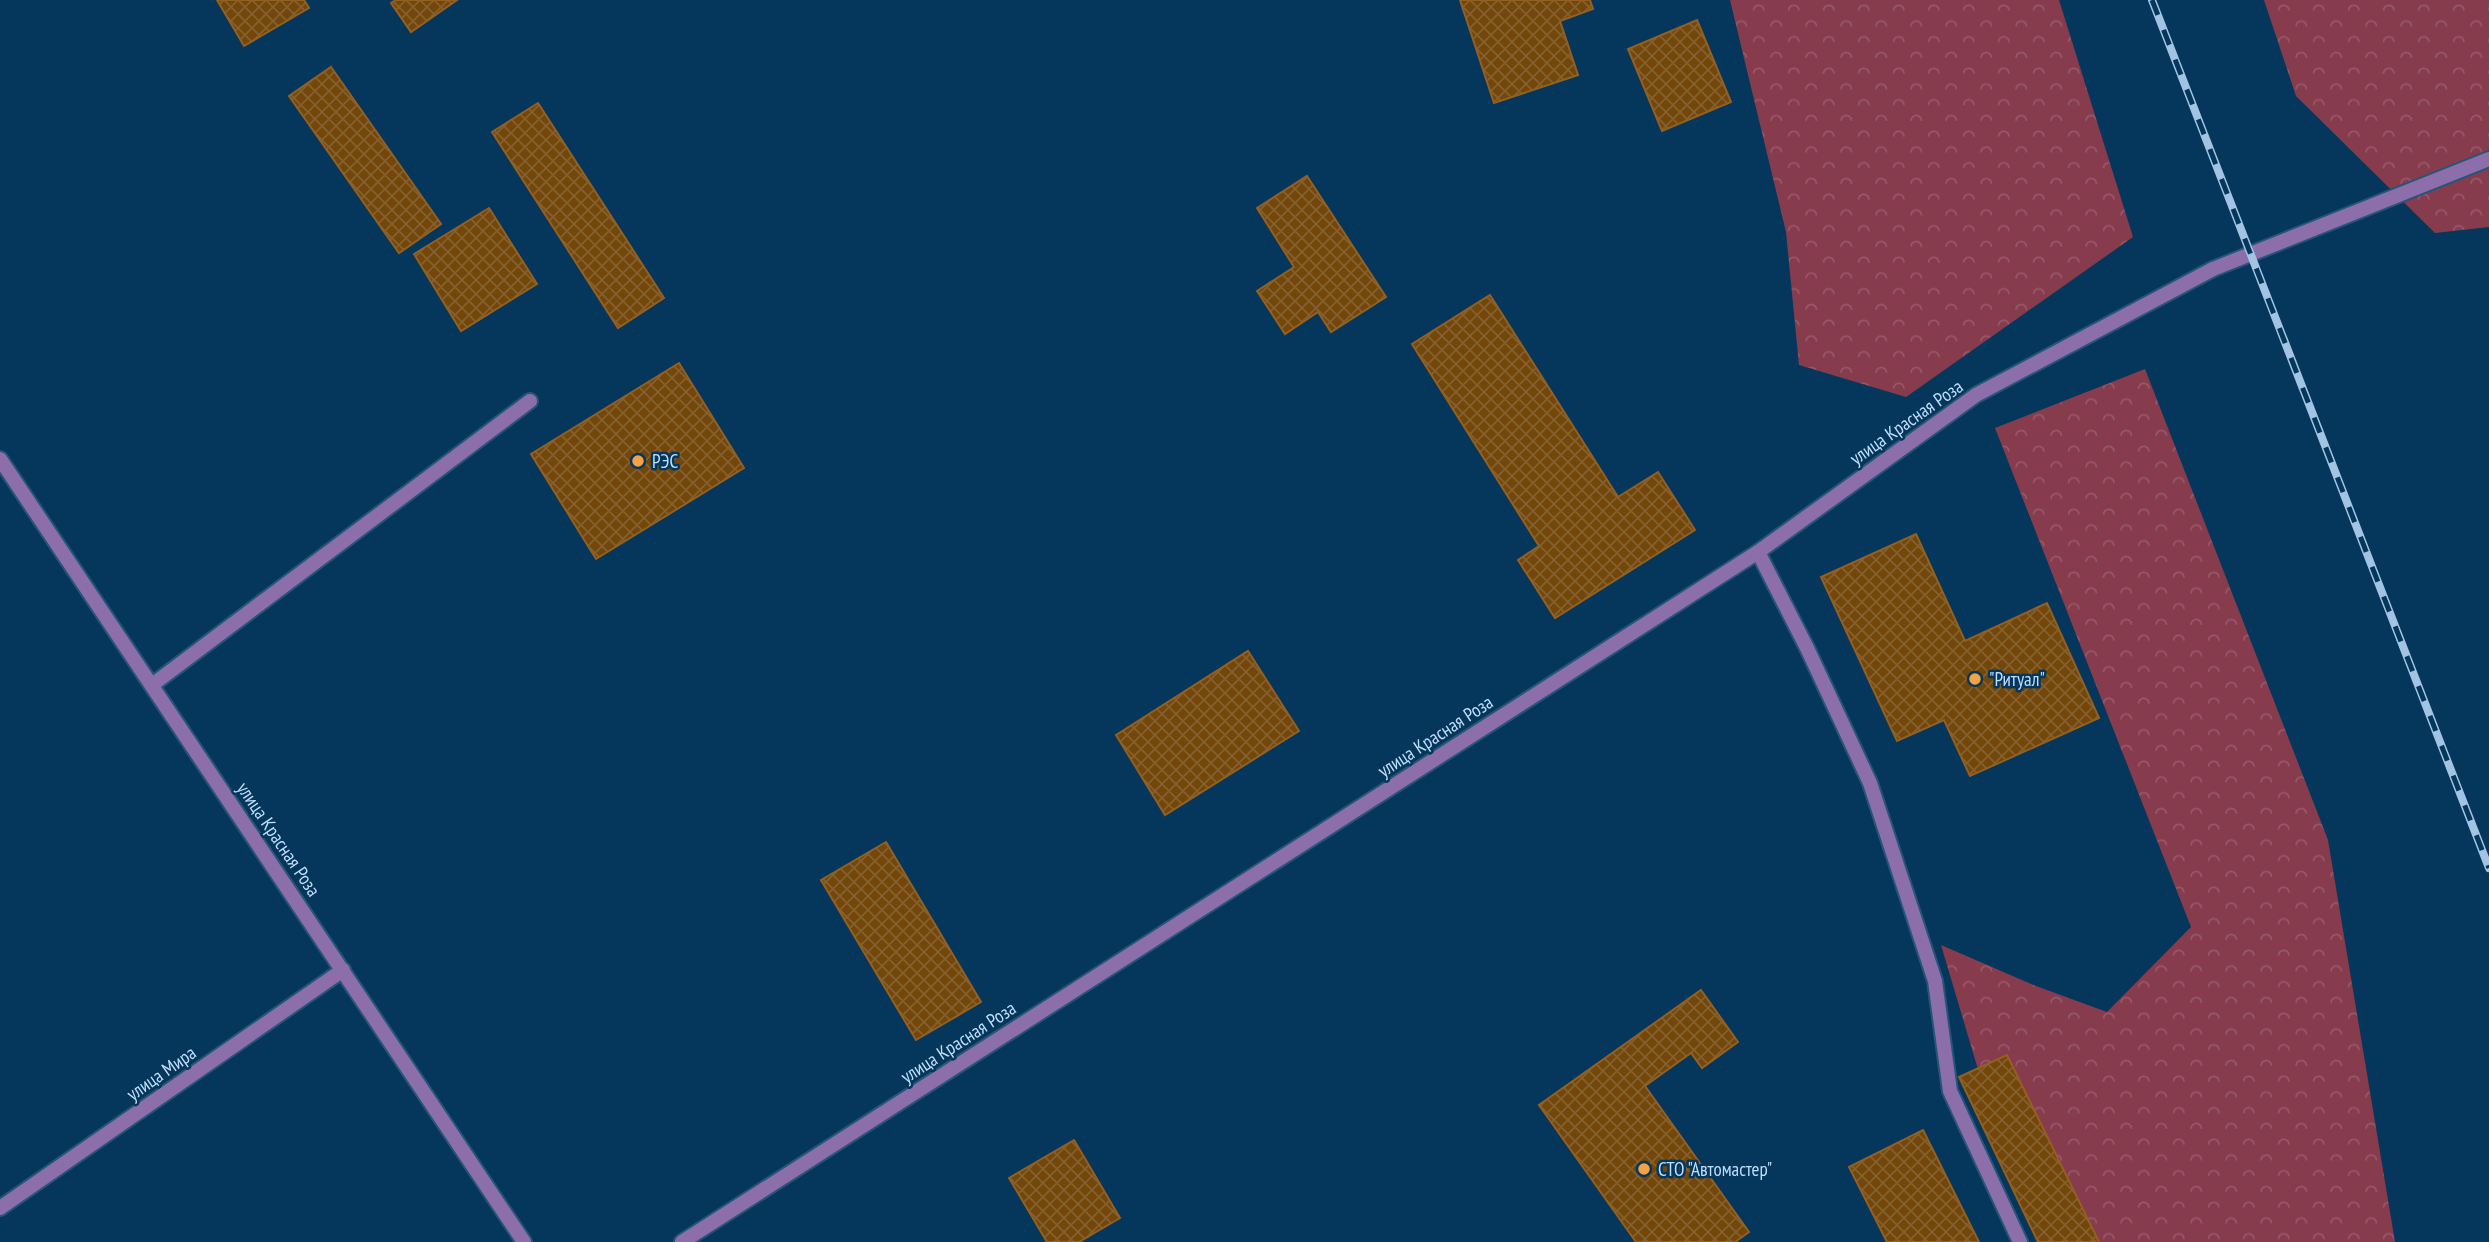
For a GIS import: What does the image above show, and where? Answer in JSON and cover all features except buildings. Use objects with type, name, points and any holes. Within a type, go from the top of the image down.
[{"type":"street","name":"улица Красная Роза","points":[[682,1242],[1758,552],[1976,395],[2213,270],[2489,159]]},
{"type":"street","points":[[152,685],[530,401]]},
{"type":"street","name":"улица Красная Роза","points":[[0,459],[524,1242]]},
{"type":"street","points":[[1758,552],[1807,648],[1870,783],[1935,981],[1950,1091],[2020,1242]]},
{"type":"street","name":"улица Мира","points":[[0,1208],[343,970]]},
{"type":"green space","points":[[1730,0],[2059,0],[2133,237],[1906,397],[1799,365],[1786,232]]},
{"type":"green space","points":[[2264,0],[2489,0],[2489,227],[2435,233],[2296,96]]},
{"type":"green space","points":[[2145,369],[2328,840],[2395,1242],[2063,1242],[1977,1066],[1941,945],[2036,986],[2107,1012],[2191,927],[1995,428]]},
{"type":"railway","points":[[2152,0],[2489,868]]},
{"type":"place","name":"РЭС","points":[[638,461]]},
{"type":"place","name":"\"Ритуал\"","points":[[1975,679]]},
{"type":"place","name":"СТО \"Автомастер\"","points":[[1644,1169]]}]
